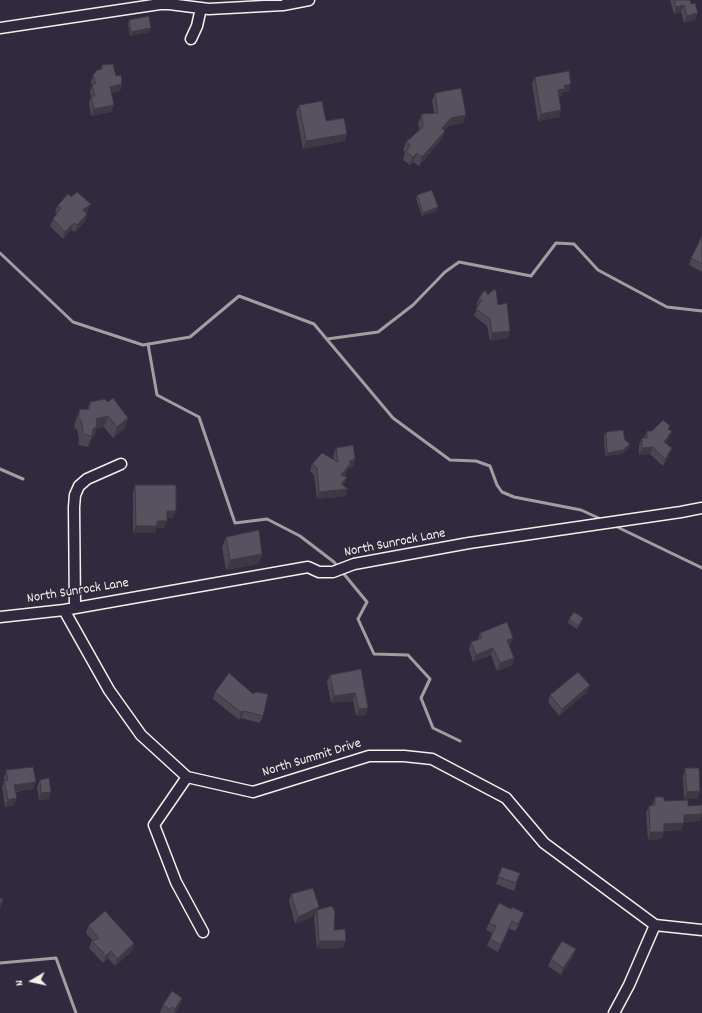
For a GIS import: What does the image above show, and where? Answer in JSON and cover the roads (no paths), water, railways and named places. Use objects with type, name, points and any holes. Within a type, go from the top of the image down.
[{"type":"street","points":[[0,28],[160,4],[202,8],[283,5],[309,0]]},
{"type":"street","points":[[190,39],[197,26],[202,8]]},
{"type":"street","points":[[75,608],[75,495],[79,486],[87,479],[121,464]]},
{"type":"street","name":"North Sunrock Lane","points":[[0,617],[64,610],[308,567],[319,572],[333,572],[354,564],[469,543],[702,508]]},
{"type":"street","name":"North Summit Drive","points":[[64,610],[109,690],[141,735],[187,777],[253,792],[369,756],[404,756],[432,759],[506,798],[544,843],[655,925]]},
{"type":"street","points":[[187,777],[154,825],[176,882],[203,932]]},
{"type":"street","points":[[614,1013],[629,985],[655,925],[702,930]]},
{"type":"waterway","points":[[327,339],[378,332],[413,305],[445,272],[459,262],[531,276],[556,243],[574,244],[598,270],[667,307],[702,311]]},
{"type":"waterway","points":[[0,253],[73,322],[143,345],[190,337],[239,296],[314,324],[393,418],[450,460],[476,461],[490,466],[497,485],[502,492],[514,497],[581,510],[603,520]]},
{"type":"waterway","points":[[148,344],[157,395],[199,417],[235,523],[267,519],[300,536],[334,562],[367,602],[358,619],[374,654],[408,655],[430,679],[421,698],[433,728],[460,741]]},
{"type":"waterway","points":[[0,469],[23,479]]},
{"type":"waterway","points":[[613,525],[702,568]]},
{"type":"waterway","points":[[0,963],[56,958],[76,1013]]}]
